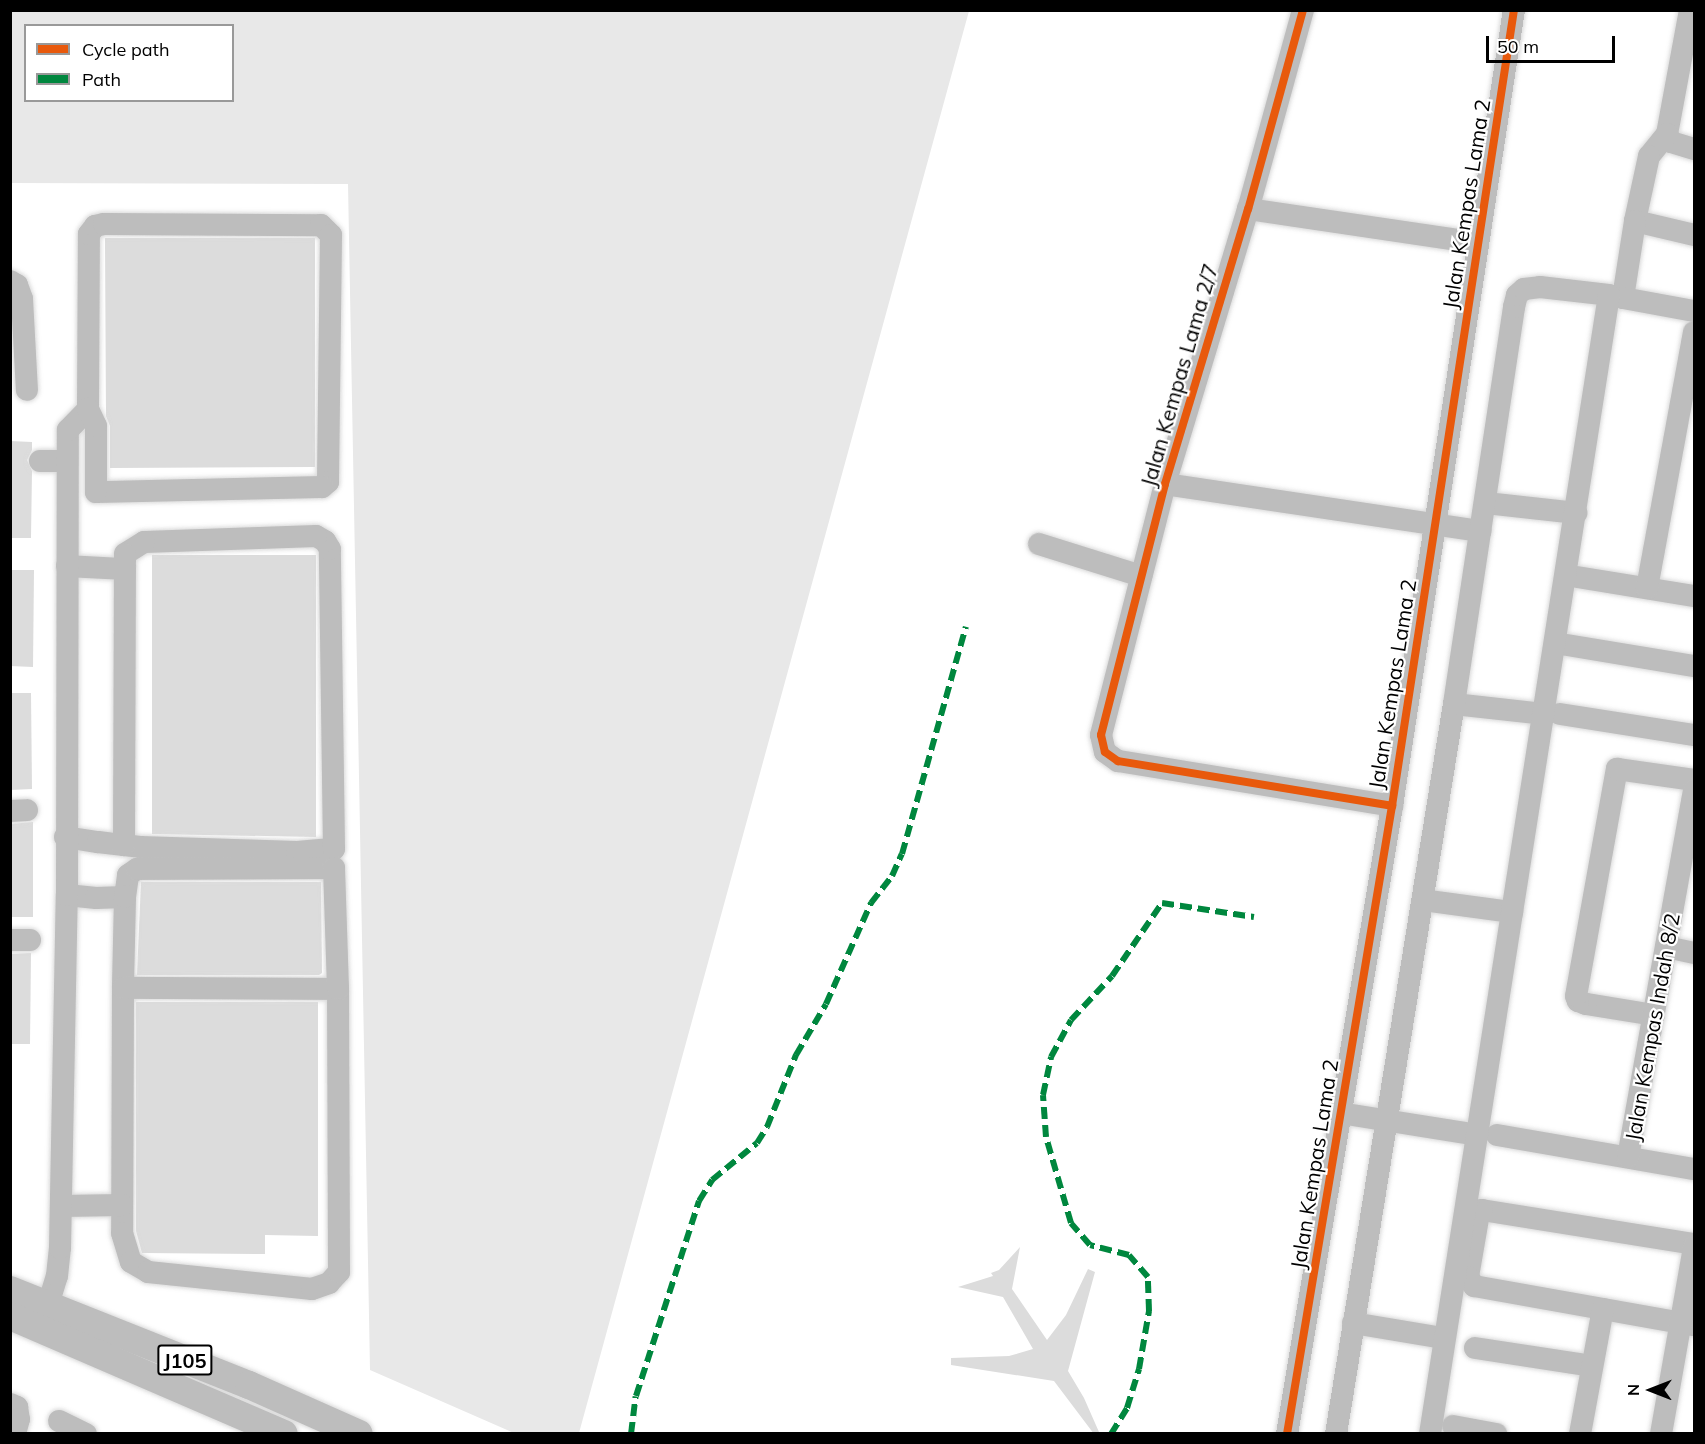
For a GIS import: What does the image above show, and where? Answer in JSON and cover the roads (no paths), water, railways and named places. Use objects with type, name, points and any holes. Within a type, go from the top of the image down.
[{"type":"main road","name":"J105","points":[[10,1290],[249,1386],[359,1434]]},
{"type":"main road","name":"J105","points":[[10,1316],[273,1431]]},
{"type":"street","name":"Jalan Kempas Lama 2/7","points":[[1303,10],[1248,209],[1165,484],[1101,735],[1105,752],[1118,761],[1392,806]]},
{"type":"street","name":"Jalan Kempas Lama 2","points":[[1287,1434],[1392,806],[1514,10]]},
{"type":"street","points":[[1430,1434],[1443,1338],[1487,1135],[1512,912],[1552,714],[1576,513],[1616,296],[1649,156],[1666,134],[1690,10]]},
{"type":"street","points":[[1666,134],[1671,142],[1695,149]]},
{"type":"street","points":[[1248,209],[1478,243]]},
{"type":"street","points":[[1635,221],[1695,235]]},
{"type":"street","points":[[67,492],[96,492],[322,487],[328,482],[331,234],[321,225],[104,224],[95,226],[89,234],[88,409],[96,426],[96,492]]},
{"type":"street","points":[[10,281],[17,285],[22,299],[27,390]]},
{"type":"street","points":[[1336,1434],[1455,704],[1517,295],[1524,288],[1540,286],[1616,296],[1695,311]]},
{"type":"street","points":[[1647,588],[1695,332]]},
{"type":"street","points":[[48,1305],[57,1276],[61,1206],[67,895],[65,837],[68,430],[88,409]]},
{"type":"street","points":[[40,461],[67,461]]},
{"type":"street","points":[[1165,484],[1481,531]]},
{"type":"street","points":[[1486,502],[1576,513]]},
{"type":"street","points":[[124,845],[125,554],[144,542],[316,536],[324,541],[330,549],[338,989],[339,1272],[329,1283],[312,1289],[148,1272],[131,1262],[122,1233],[125,897],[128,875],[137,869],[334,859]]},
{"type":"street","points":[[1039,544],[1141,576]]},
{"type":"street","points":[[67,566],[125,569]]},
{"type":"street","points":[[1577,577],[1695,596]]},
{"type":"street","points":[[1567,645],[1695,666]]},
{"type":"street","points":[[1455,704],[1552,714],[1695,735]]},
{"type":"street","points":[[1654,1015],[1586,1004],[1578,1001],[1576,996],[1617,769],[1695,780]]},
{"type":"street","name":"Jalan Kempas Indah 8/2","points":[[1628,1157],[1695,790]]},
{"type":"street","points":[[65,837],[124,845],[297,852],[334,859]]},
{"type":"street","points":[[67,895],[96,898],[125,897]]},
{"type":"street","points":[[1423,900],[1512,912]]},
{"type":"street","points":[[1666,947],[1695,953]]},
{"type":"street","points":[[123,988],[338,989]]},
{"type":"street","points":[[1340,1113],[1695,1169]]},
{"type":"street","points":[[61,1206],[122,1205]]},
{"type":"street","points":[[1661,1434],[1688,1324],[1695,1246],[1482,1210],[1479,1213],[1468,1277],[1474,1286],[1688,1324]]},
{"type":"street","points":[[1580,1434],[1603,1309]]},
{"type":"street","points":[[1353,1323],[1443,1338]]},
{"type":"street","points":[[1475,1348],[1592,1366]]},
{"type":"street","points":[[10,1404],[17,1407],[19,1419],[15,1434]]},
{"type":"street","points":[[59,1421],[86,1434]]},
{"type":"street","points":[[1453,1426],[1496,1434]]}]
